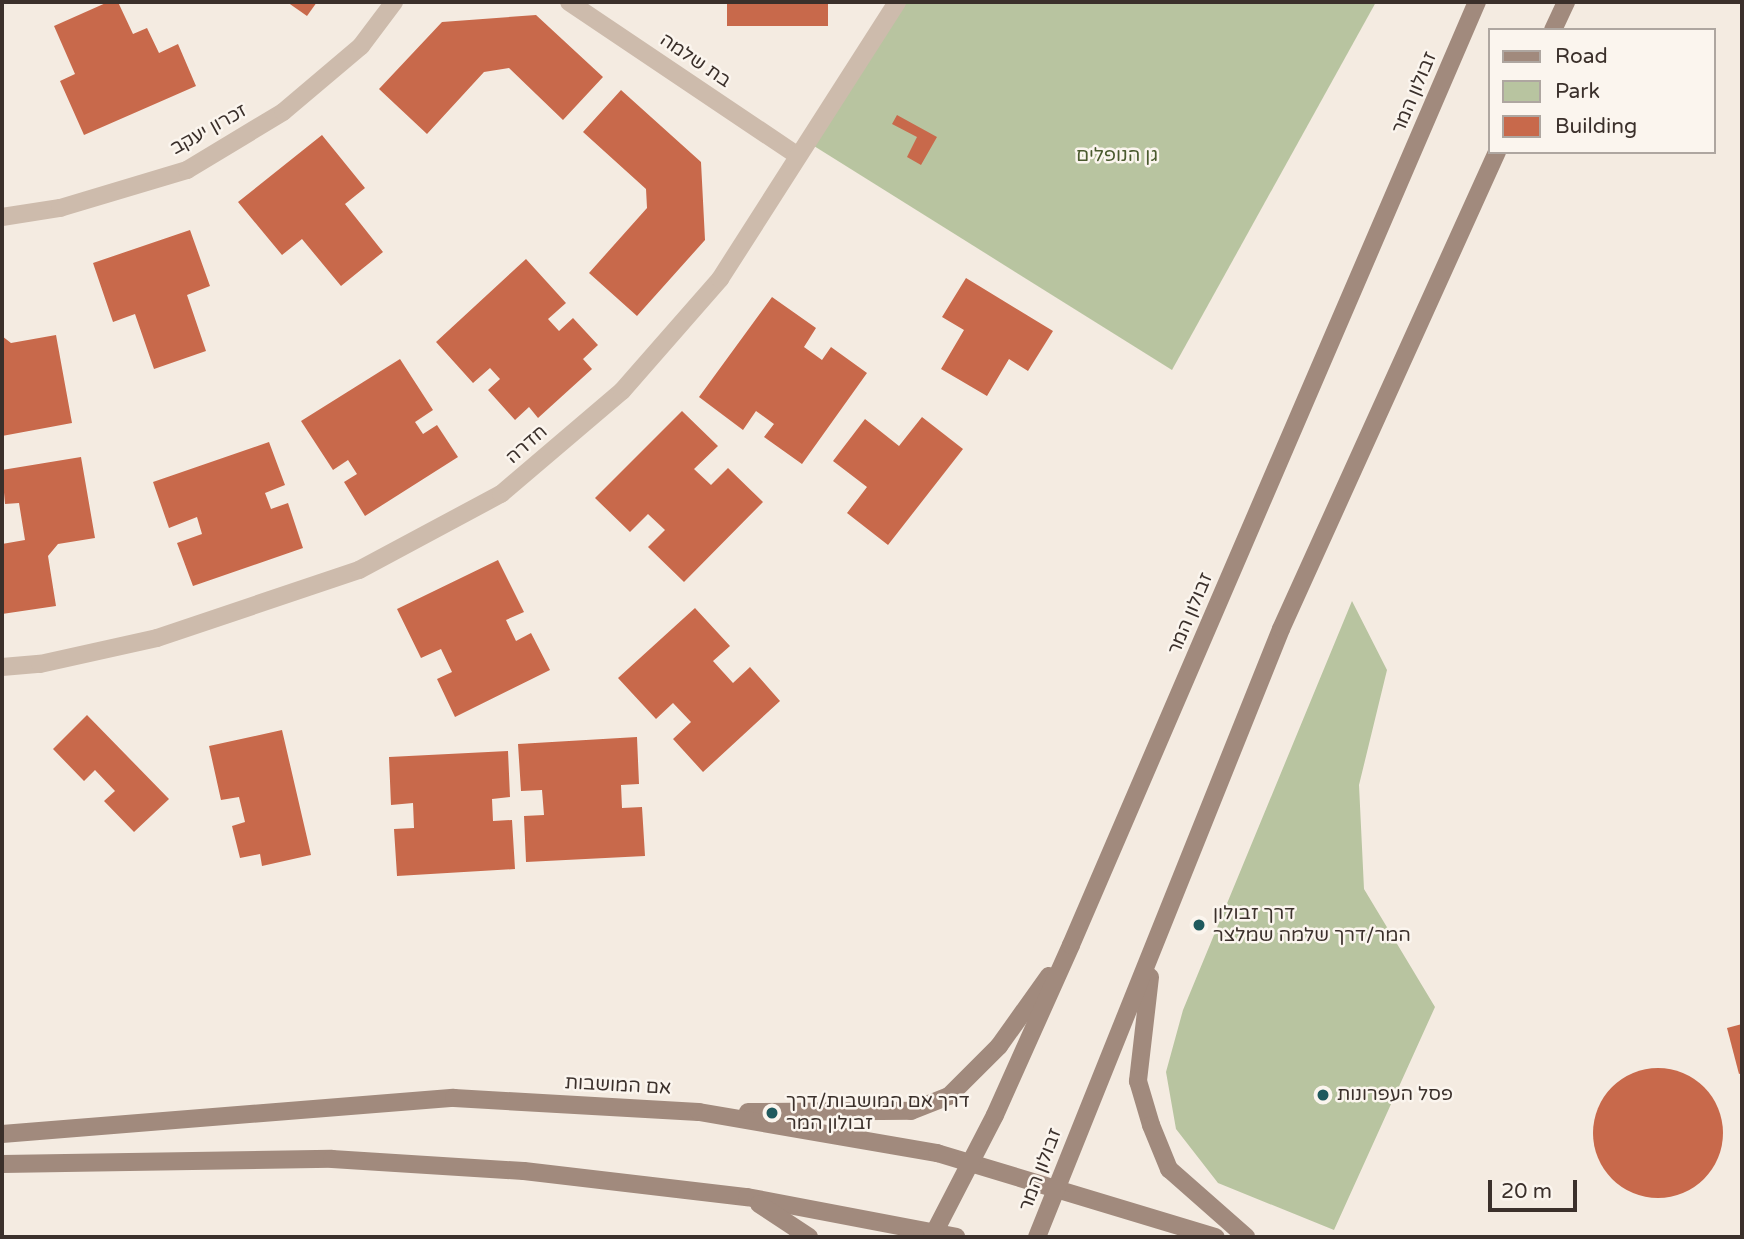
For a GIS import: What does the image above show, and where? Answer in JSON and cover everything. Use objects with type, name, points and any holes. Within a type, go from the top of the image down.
[{"type":"main road","name":"זבולון המר","points":[[933,1234],[970,1163],[1071,945],[1477,2]]},
{"type":"main road","points":[[1554,28],[1566,2]]},
{"type":"main road","name":"זבולון המר","points":[[1037,1237],[1281,629],[1496,154]]},
{"type":"main road","points":[[699,1112],[911,1111],[949,1096],[999,1046],[1071,945]]},
{"type":"main road","points":[[1152,955],[1139,1081],[1151,1125],[1169,1169],[1246,1237]]},
{"type":"main road","name":"אם המושבות","points":[[2,1134],[454,1098],[699,1112],[937,1153],[1216,1237]]},
{"type":"main road","points":[[2,1164],[332,1159],[524,1171],[747,1197],[956,1237]]},
{"type":"main road","points":[[747,1197],[809,1237]]},
{"type":"street","name":"זכרון יעקב","points":[[2,217],[60,208],[187,170],[283,112],[361,46],[394,2]]},
{"type":"street","name":"בת שלמה","points":[[569,2],[797,155]]},
{"type":"street","name":"חדרה","points":[[2,667],[40,664],[157,638],[359,570],[502,494],[622,391],[720,279],[897,2]]},
{"type":"green space","name":"גן הנופלים","points":[[904,2],[1376,2],[1172,370],[806,141]]},
{"type":"green space","points":[[1352,601],[1387,670],[1359,785],[1364,889],[1435,1007],[1334,1230],[1218,1183],[1176,1129],[1166,1072],[1183,1010]]},
{"type":"building","points":[[108,2],[118,2],[133,34],[147,28],[159,53],[178,44],[196,86],[84,135],[60,81],[75,74],[54,26]]},
{"type":"building","points":[[287,2],[317,2],[307,16]]},
{"type":"building","points":[[727,2],[828,2],[828,26],[727,26]]},
{"type":"building","points":[[536,15],[603,77],[563,120],[509,68],[484,72],[427,134],[379,89],[442,22]]},
{"type":"building","points":[[621,90],[701,162],[705,240],[637,316],[589,273],[647,208],[646,189],[583,132]]},
{"type":"building","points":[[897,115],[937,137],[921,165],[907,157],[917,137],[892,124]]},
{"type":"building","points":[[322,135],[365,188],[345,204],[383,252],[341,286],[302,239],[282,255],[238,202]]},
{"type":"building","points":[[190,230],[210,286],[187,295],[206,351],[154,369],[135,314],[113,322],[93,263]]},
{"type":"building","points":[[526,259],[566,303],[548,319],[559,331],[573,318],[598,345],[583,359],[592,369],[538,418],[529,407],[515,420],[488,390],[500,379],[490,368],[473,383],[436,342]]},
{"type":"building","points":[[966,278],[1053,331],[1028,371],[1009,359],[987,396],[941,369],[964,330],[942,317]]},
{"type":"building","points":[[772,297],[816,328],[804,347],[822,360],[831,347],[867,373],[802,464],[764,437],[774,424],[756,411],[743,430],[699,397]]},
{"type":"building","points":[[56,335],[72,423],[2,436],[2,336],[11,343]]},
{"type":"building","points":[[400,359],[433,410],[415,422],[423,434],[437,425],[458,457],[365,516],[344,482],[357,474],[348,460],[333,470],[301,421]]},
{"type":"building","points":[[682,411],[718,446],[694,469],[711,485],[728,468],[763,502],[684,582],[648,547],[665,530],[648,514],[630,532],[595,498]]},
{"type":"building","points":[[922,417],[963,449],[888,545],[847,513],[867,487],[833,461],[865,419],[899,446]]},
{"type":"building","points":[[269,442],[285,485],[265,493],[271,509],[288,503],[303,548],[193,586],[177,543],[202,534],[197,517],[169,528],[153,482]]},
{"type":"building","points":[[81,457],[95,538],[58,544],[48,556],[56,606],[2,614],[2,544],[25,540],[19,503],[5,504],[2,470]]},
{"type":"building","points":[[498,560],[524,612],[506,620],[516,641],[531,633],[550,670],[455,717],[437,679],[452,672],[441,649],[421,658],[397,609]]},
{"type":"building","points":[[695,608],[730,646],[713,661],[733,683],[750,667],[780,701],[703,772],[673,739],[691,722],[673,703],[656,719],[618,678]]},
{"type":"building","points":[[87,715],[169,799],[134,832],[104,801],[115,791],[95,770],[84,781],[53,749]]},
{"type":"building","points":[[282,730],[311,855],[262,866],[260,854],[240,858],[232,826],[245,822],[239,797],[221,800],[209,746]]},
{"type":"building","points":[[637,737],[639,784],[621,785],[622,808],[642,807],[645,856],[526,862],[524,816],[544,815],[542,790],[521,791],[518,744]]},
{"type":"building","points":[[508,751],[510,797],[492,799],[493,821],[512,820],[515,869],[397,876],[394,829],[414,828],[413,803],[391,805],[389,757]]},
{"type":"building","points":[[1742,1024],[1742,1073],[1739,1074],[1727,1028]]},
{"type":"building","points":[[1658,1068],[1683,1073],[1704,1087],[1718,1108],[1723,1133],[1718,1158],[1704,1179],[1683,1193],[1658,1198],[1633,1193],[1612,1179],[1598,1158],[1593,1133],[1598,1108],[1612,1087],[1633,1073]]},
{"type":"place","name":"דרך זבולון המר/דרך שלמה שמלצר","points":[[1199,925]]},
{"type":"place","name":"פסל העפרונות","points":[[1323,1095]]},
{"type":"place","name":"דרך אם המושבות/דרך זבולון המר","points":[[772,1113]]}]
